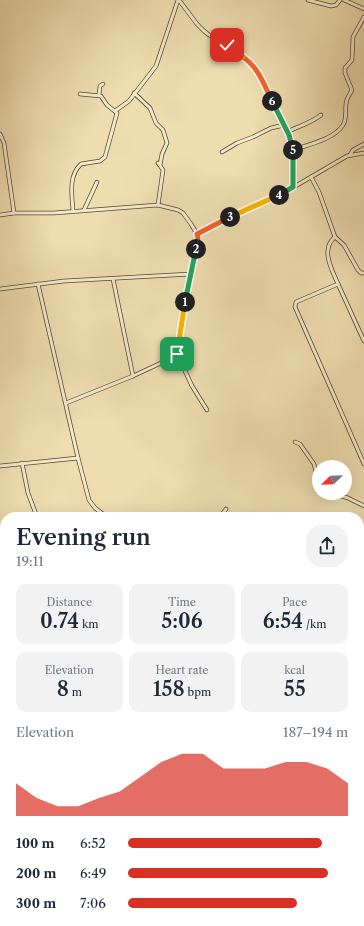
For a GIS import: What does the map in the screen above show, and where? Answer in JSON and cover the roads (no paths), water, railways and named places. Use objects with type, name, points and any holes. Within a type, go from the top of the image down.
[{"type":"street","points":[[115,111],[129,100],[156,66],[178,0]]},
{"type":"street","points":[[178,0],[204,31],[221,41],[252,64],[259,74],[288,132],[293,150],[293,187]]},
{"type":"street","points":[[308,0],[331,6],[336,5],[340,0]]},
{"type":"street","points":[[344,0],[364,9]]},
{"type":"street","points":[[293,150],[322,141],[333,135],[343,125],[346,114],[346,103],[352,90],[345,73],[345,68],[352,60],[353,36],[364,17]]},
{"type":"street","points":[[73,211],[72,178],[81,164],[100,161],[105,156],[116,116],[115,111],[106,105],[100,96],[100,86],[103,84]]},
{"type":"street","points":[[134,93],[150,108],[156,123],[163,130],[167,143],[159,164],[163,170],[158,205]]},
{"type":"street","points":[[80,94],[100,96]]},
{"type":"street","points":[[288,132],[302,125],[313,122],[322,115]]},
{"type":"street","points":[[222,152],[237,142],[254,137],[271,128],[280,126],[283,122]]},
{"type":"street","points":[[0,134],[4,143],[14,213]]},
{"type":"street","points":[[350,155],[354,150],[364,144]]},
{"type":"street","points":[[197,234],[241,211],[287,191],[350,155],[364,153]]},
{"type":"street","points":[[311,177],[319,192],[335,237],[344,245],[358,270],[361,273],[364,273]]},
{"type":"street","points":[[84,210],[97,182]]},
{"type":"street","points":[[0,215],[158,205],[178,210],[183,213],[197,234],[197,245],[176,356]]},
{"type":"street","points":[[335,237],[328,248],[328,257],[332,272],[364,341]]},
{"type":"street","points":[[0,289],[64,281],[191,274]]},
{"type":"street","points":[[113,279],[133,376]]},
{"type":"street","points":[[38,284],[89,500],[100,512]]},
{"type":"street","points":[[338,284],[299,300],[296,302],[295,307],[364,464]]},
{"type":"street","points":[[66,403],[133,376],[176,356]]},
{"type":"street","points":[[176,356],[180,360],[192,386],[206,410]]},
{"type":"street","points":[[295,442],[300,444],[312,461]]},
{"type":"street","points":[[0,466],[78,458]]},
{"type":"street","points":[[22,463],[28,493],[35,512]]},
{"type":"street","points":[[352,500],[364,506]]}]
